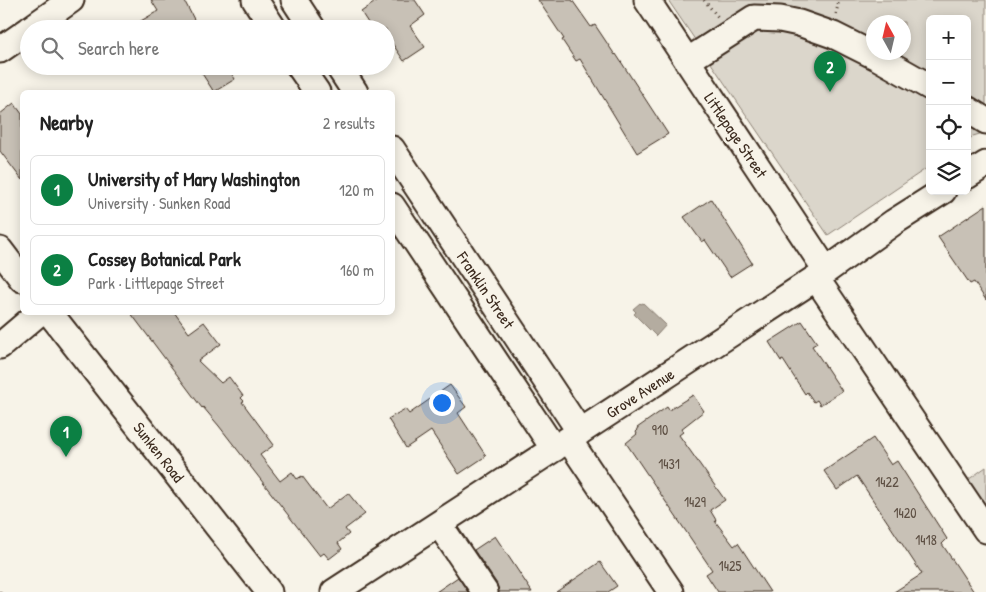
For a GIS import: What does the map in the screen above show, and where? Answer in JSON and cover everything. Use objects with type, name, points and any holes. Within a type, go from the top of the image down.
[{"type":"street","points":[[43,20],[71,0]]},
{"type":"street","points":[[255,0],[268,20]]},
{"type":"street","points":[[294,0],[307,20]]},
{"type":"street","name":"Littlepage Street","points":[[647,0],[986,530]]},
{"type":"street","points":[[687,61],[754,18],[780,19],[799,23],[833,35],[926,85]]},
{"type":"street","points":[[0,50],[20,36]]},
{"type":"street","points":[[305,75],[316,90]]},
{"type":"street","points":[[344,75],[354,90]]},
{"type":"street","points":[[971,112],[986,121]]},
{"type":"street","name":"Franklin Street","points":[[395,153],[568,440]]},
{"type":"street","points":[[971,173],[986,164]]},
{"type":"street","name":"Grove Avenue","points":[[334,592],[821,274],[936,195]]},
{"type":"street","name":"Franklin Street","points":[[395,210],[568,440],[671,592]]},
{"type":"street","points":[[0,250],[20,276]]},
{"type":"street","points":[[0,346],[36,315]]},
{"type":"street","name":"Sunken Road","points":[[51,315],[269,592]]},
{"type":"street","points":[[439,524],[485,592]]},
{"type":"shaded area","points":[[668,0],[986,0],[986,132],[971,138],[971,15],[926,15],[926,169],[828,235]]},
{"type":"shaded area","points":[[640,303],[643,303],[666,325],[656,336],[634,314],[636,312],[633,309]]},
{"type":"shaded area","points":[[986,467],[986,512],[965,482]]},
{"type":"building","points":[[151,0],[184,0],[194,20],[142,20],[158,11]]},
{"type":"building","points":[[378,0],[415,0],[425,15],[410,26],[425,47],[404,61],[395,48],[395,20],[366,20],[361,12]]},
{"type":"building","points":[[538,0],[572,0],[591,27],[595,25],[616,54],[668,134],[637,153],[580,59],[576,61]]},
{"type":"building","points":[[203,75],[233,75],[235,79],[217,90],[213,90]]},
{"type":"building","points":[[14,103],[20,111],[20,177],[0,151],[0,114]]},
{"type":"building","points":[[711,199],[752,263],[730,277],[705,240],[702,242],[684,217]]},
{"type":"building","points":[[986,205],[986,300],[974,282],[970,284],[938,237]]},
{"type":"building","points":[[132,315],[176,315],[189,333],[204,322],[221,344],[198,361],[221,383],[229,377],[243,396],[241,398],[244,401],[242,402],[274,445],[260,455],[280,481],[292,472],[297,479],[302,476],[327,509],[348,493],[365,514],[345,529],[349,534],[338,543],[342,549],[329,559],[324,553],[320,556],[219,426],[202,408]]},
{"type":"building","points":[[802,321],[817,343],[812,346],[842,391],[820,405],[817,400],[814,402],[807,392],[805,394],[769,342]]},
{"type":"building","points":[[450,385],[466,407],[458,413],[486,456],[459,474],[431,431],[406,448],[388,419],[405,409],[409,414]]},
{"type":"building","points":[[693,395],[704,411],[681,429],[683,432],[679,435],[725,500],[710,510],[715,521],[734,546],[738,543],[770,592],[718,592],[706,574],[712,570],[626,443],[637,434],[637,428],[667,407],[669,410]]},
{"type":"building","points":[[873,438],[891,465],[897,461],[947,539],[942,544],[974,592],[894,592],[922,574],[857,476],[837,490],[824,471]]},
{"type":"building","points":[[495,536],[532,592],[499,592],[497,584],[474,550]]},
{"type":"building","points":[[600,562],[617,586],[608,592],[556,592]]},
{"type":"building","points":[[458,577],[468,592],[436,592]]},
{"type":"place","name":"Cossey Botanical Park","points":[[830,92]]},
{"type":"place","name":"University of Mary Washington","points":[[66,457]]}]
